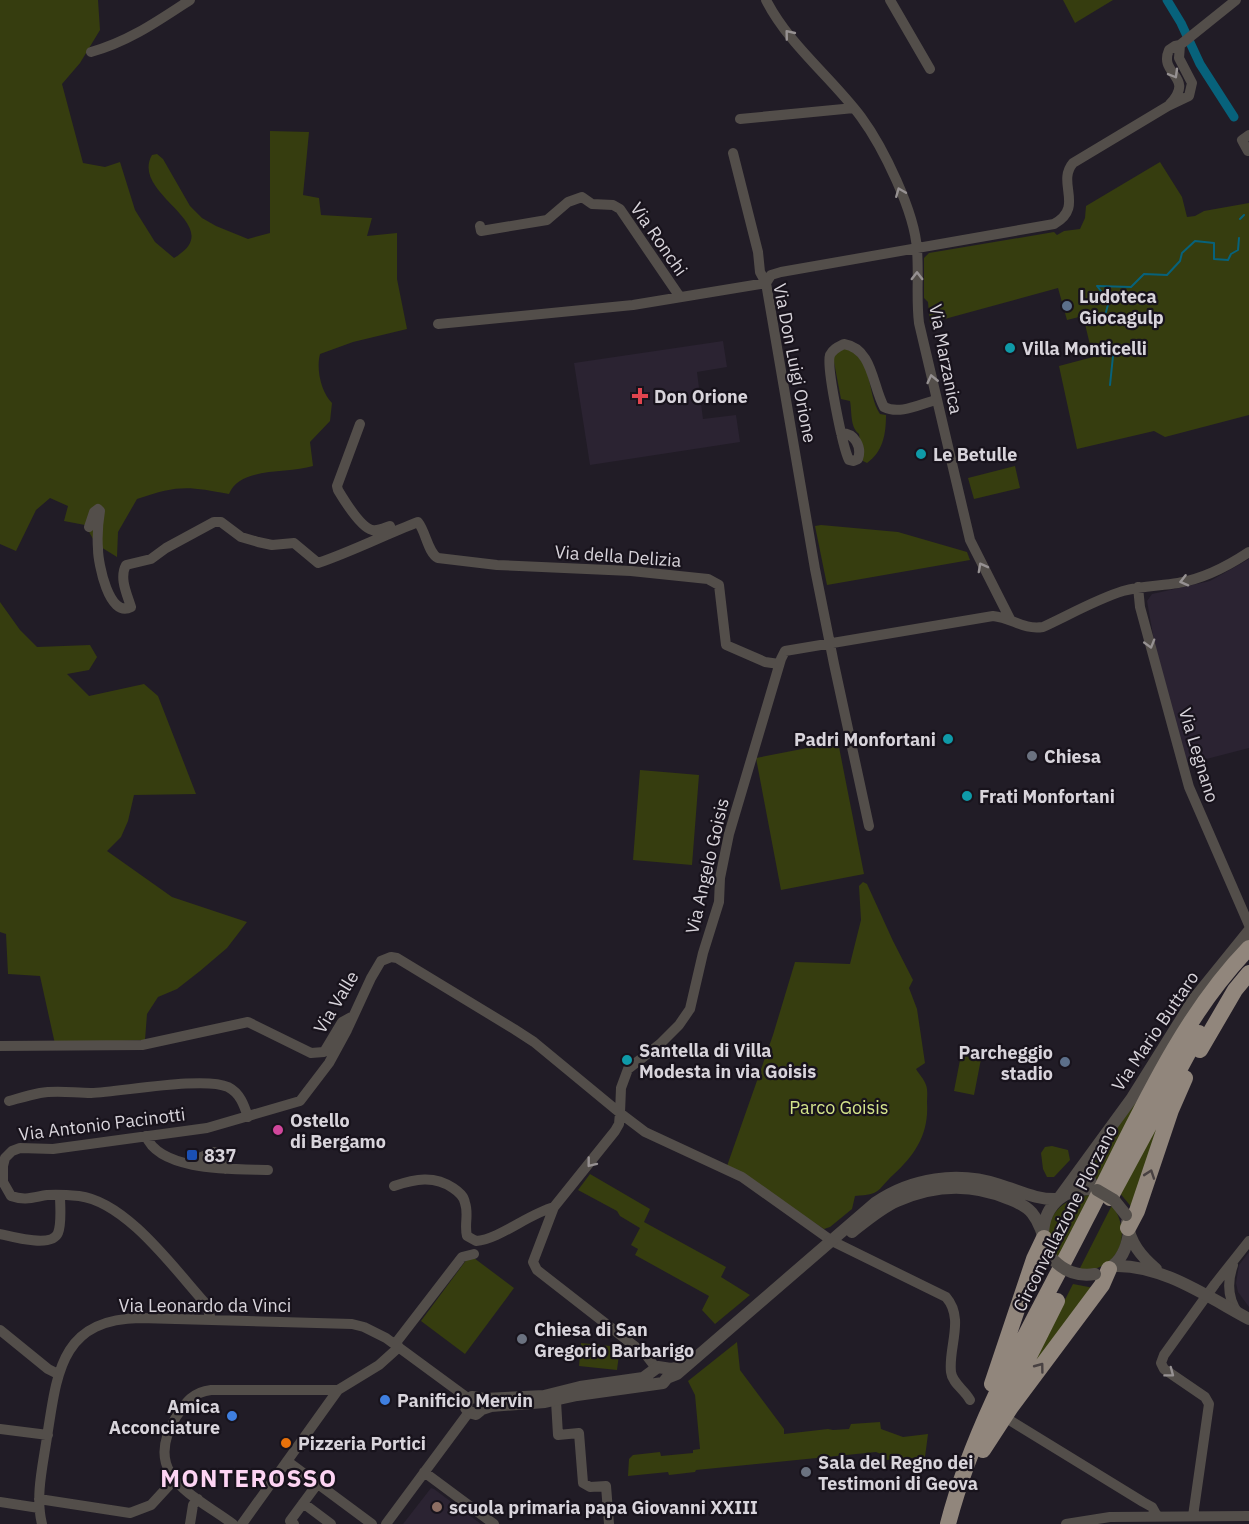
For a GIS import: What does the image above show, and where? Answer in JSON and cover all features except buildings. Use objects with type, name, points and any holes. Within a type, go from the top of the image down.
[{"type":"highway","name":"Circonvallazione Plorzano","points":[[948,1524],[1001,1384],[1173,1053],[1204,1004],[1249,948]]},
{"type":"highway","name":"Circonvallazione Plorzano","points":[[957,1524],[978,1448],[1184,1059],[1213,1008],[1249,961]]},
{"type":"highway","points":[[1127,1225],[1134,1220],[1180,1087],[1222,1011],[1249,972]]},
{"type":"highway","points":[[978,1448],[1034,1259],[1044,1237]]},
{"type":"highway","points":[[978,1448],[1102,1285],[1106,1270]]},
{"type":"street","points":[[91,52],[110,47],[140,32],[190,0]]},
{"type":"street","name":"Via Marzanica","points":[[766,0],[787,31],[870,129],[897,184],[917,248],[918,310],[936,400],[970,540],[1010,619]]},
{"type":"street","points":[[890,0],[930,69]]},
{"type":"street","points":[[766,283],[771,275],[781,272],[1054,224],[1063,219],[1070,205],[1067,176],[1069,168],[1073,163],[1168,106],[1179,94],[1180,88],[1167,62],[1168,53],[1236,0]]},
{"type":"street","points":[[740,119],[854,108]]},
{"type":"street","points":[[1248,151],[1242,140],[1249,135]]},
{"type":"street","name":"Via Don Luigi Orione","points":[[733,153],[758,252],[760,272],[766,283],[830,642]]},
{"type":"street","name":"Via Ronchi","points":[[480,226],[481,231],[547,220],[568,202],[582,197],[592,204],[613,205],[620,209],[680,297]]},
{"type":"street","points":[[758,252],[762,263],[781,272]]},
{"type":"street","name":"Via Ronchi","points":[[438,324],[633,305],[766,283]]},
{"type":"street","points":[[841,433],[829,358],[832,351],[844,344],[852,345],[860,350],[884,407],[891,411],[901,410],[936,400]]},
{"type":"street","points":[[360,424],[337,486],[343,499],[363,524],[371,530],[378,530],[409,518],[418,522]]},
{"type":"street","points":[[89,527],[94,512],[98,509],[100,511],[98,556],[106,589],[118,606],[128,609],[131,605],[123,572],[126,565],[151,559],[166,548],[214,522],[221,522],[241,537],[258,542],[272,545],[294,543],[318,563],[418,522]]},
{"type":"street","name":"Via della Delizia","points":[[418,522],[424,530],[431,552],[438,558],[497,565],[631,571],[716,582],[719,585],[726,645],[765,662],[779,664]]},
{"type":"street","points":[[779,664],[788,650],[993,616],[1010,619],[1022,626],[1043,627],[1120,592],[1138,587],[1180,583],[1227,565],[1249,552]]},
{"type":"street","name":"Via Legnano","points":[[1138,587],[1140,607],[1189,787],[1249,925]]},
{"type":"street","points":[[830,642],[869,826]]},
{"type":"street","name":"Via Angelo Goisis","points":[[554,1207],[619,1124],[621,1088],[628,1069],[680,1025],[690,1008],[703,953],[719,902],[720,878],[729,834],[779,664]]},
{"type":"street","name":"Via Mario Buttaro","points":[[1058,1198],[1132,1098],[1194,999],[1249,931]]},
{"type":"street","name":"Via Valle","points":[[0,1046],[142,1045],[248,1022],[317,1054],[324,1052],[342,1022],[352,1016],[381,962],[391,957],[397,958],[534,1042],[620,1113]]},
{"type":"street","name":"Via Antonio Pacinotti","points":[[211,1319],[206,1304],[127,1218],[115,1209],[92,1199],[60,1195],[30,1199],[11,1196],[3,1182],[5,1158],[12,1151],[20,1148],[53,1149],[207,1128],[295,1103],[304,1097],[329,1063],[352,1016]]},
{"type":"street","name":"Via Antonio Pacinotti","points":[[9,1101],[41,1093],[90,1093],[209,1084],[221,1085],[234,1092],[243,1103],[248,1117]]},
{"type":"street","points":[[620,1113],[645,1132],[742,1177],[832,1241],[946,1297],[952,1305],[955,1317],[951,1374],[970,1400]]},
{"type":"street","points":[[146,1136],[153,1148],[162,1155],[186,1162],[210,1168],[268,1170]]},
{"type":"street","name":"Via Mario Buttaro","points":[[1092,1151],[1086,1168],[1087,1176],[1097,1190]]},
{"type":"street","points":[[186,1162],[213,1152],[219,1153],[225,1169]]},
{"type":"street","points":[[386,1524],[475,1405],[544,1396],[572,1388],[659,1374],[677,1374],[682,1367],[882,1198],[911,1185],[938,1179],[971,1178],[986,1180],[1042,1199],[1058,1198],[1077,1190],[1097,1190],[1114,1200],[1140,1254],[1160,1272],[1244,1316]]},
{"type":"street","points":[[394,1186],[411,1180],[432,1179],[454,1189],[466,1204],[467,1236],[476,1241],[490,1238],[536,1213],[554,1207]]},
{"type":"street","points":[[832,1241],[845,1237],[882,1209],[897,1201],[928,1190],[955,1187],[997,1194],[1026,1207],[1039,1224],[1049,1255],[1059,1266],[1070,1272],[1080,1275],[1137,1267],[1160,1272]]},
{"type":"street","points":[[0,1234],[43,1242],[54,1239],[59,1227],[60,1195]]},
{"type":"street","points":[[1044,1237],[1046,1215],[1058,1198]]},
{"type":"street","points":[[554,1207],[533,1257],[534,1266],[646,1355],[659,1374]]},
{"type":"street","points":[[1106,1270],[1125,1250],[1127,1225]]},
{"type":"street","points":[[1193,1516],[1209,1404],[1205,1397],[1164,1369],[1161,1363],[1164,1355],[1206,1296],[1249,1240]]},
{"type":"street","points":[[242,1524],[338,1390],[379,1365],[397,1346],[462,1257],[474,1254]]},
{"type":"street","points":[[1237,1257],[1230,1272],[1229,1290],[1233,1306],[1244,1316]]},
{"type":"street","name":"Via Leonardo da Vinci","points":[[42,1524],[39,1504],[58,1374],[68,1353],[82,1336],[107,1322],[129,1318],[352,1324],[377,1332],[475,1405]]},
{"type":"street","points":[[0,1330],[48,1369],[58,1374]]},
{"type":"street","points":[[475,1405],[556,1401],[659,1374]]},
{"type":"street","points":[[233,1524],[174,1480],[166,1467],[165,1440],[178,1415],[192,1396],[201,1391],[211,1390],[338,1390]]},
{"type":"street","points":[[556,1401],[558,1435],[579,1433],[583,1483],[590,1487],[606,1486],[609,1524]]},
{"type":"street","points":[[1011,1421],[1143,1502],[1152,1508],[1157,1516]]},
{"type":"street","points":[[0,1430],[48,1435]]},
{"type":"street","points":[[287,1461],[372,1524]]},
{"type":"street","points":[[424,1472],[494,1524]]},
{"type":"street","points":[[0,1502],[130,1513],[151,1505],[174,1480]]},
{"type":"street","points":[[294,1524],[290,1521],[318,1483]]},
{"type":"street","points":[[190,1524],[193,1505],[198,1499]]},
{"type":"street","points":[[303,1503],[331,1524]]},
{"type":"street","points":[[1072,1524],[1110,1517],[1157,1516],[1176,1520],[1193,1516],[1249,1516]]},
{"type":"shaded area","name":"Don Orione","points":[[723,341],[727,367],[697,372],[703,419],[736,415],[740,442],[590,465],[574,363]]},
{"type":"shaded area","points":[[1249,559],[1249,748],[1187,764],[1155,646],[1147,601],[1152,594],[1210,581]]},
{"type":"shaded area","points":[[1249,1252],[1249,1307],[1238,1292],[1236,1283],[1239,1265]]},
{"type":"shaded area","name":"scuola primaria papa Giovanni XXIII","points":[[431,1488],[434,1489],[481,1524],[403,1524]]},
{"type":"green space","points":[[0,0],[98,0],[100,30],[80,63],[62,84],[83,163],[105,167],[120,162],[135,210],[155,242],[174,258],[188,246],[191,234],[186,221],[154,183],[149,170],[152,155],[157,154],[163,159],[190,206],[202,218],[248,239],[270,233],[270,131],[309,132],[303,195],[319,198],[321,215],[372,218],[367,236],[397,233],[397,279],[407,329],[353,342],[320,354],[320,380],[332,403],[330,421],[310,442],[313,466],[254,475],[235,485],[229,494],[183,488],[162,491],[137,499],[118,532],[117,557],[96,544],[85,525],[64,521],[68,506],[50,498],[36,510],[16,551],[0,544]]},
{"type":"green space","points":[[1063,0],[1113,0],[1075,23]]},
{"type":"green space","points":[[1160,162],[1182,197],[1187,217],[1204,211],[1249,203],[1249,415],[1165,437],[1154,431],[1077,449],[1059,366],[1093,357],[1083,316],[1067,320],[1058,288],[930,323],[928,302],[924,298],[924,258],[929,253],[1054,232],[1057,235],[1064,231],[1080,229],[1085,218],[1086,206]]},
{"type":"green space","points":[[846,348],[862,361],[880,414],[886,415],[880,448],[867,463],[863,461],[859,434],[853,423],[850,401],[841,399],[833,357]]},
{"type":"green space","points":[[1015,466],[1020,488],[974,499],[968,478]]},
{"type":"green space","points":[[815,526],[898,532],[967,552],[970,560],[827,585]]},
{"type":"green space","points":[[0,602],[20,630],[37,647],[90,645],[97,657],[89,670],[67,674],[89,696],[144,684],[158,696],[196,794],[134,795],[128,821],[121,837],[107,851],[172,897],[247,922],[227,948],[200,971],[177,989],[158,997],[147,1014],[145,1040],[55,1044],[40,976],[8,974],[6,934],[0,932]]},
{"type":"green space","points":[[838,742],[864,874],[781,890],[756,758]]},
{"type":"green space","points":[[640,770],[699,775],[692,865],[633,860]]},
{"type":"green space","name":"Parco Goisis","points":[[863,882],[867,884],[913,980],[909,988],[917,1009],[925,1063],[916,1069],[927,1087],[926,1125],[914,1152],[878,1191],[855,1196],[852,1209],[830,1227],[824,1229],[727,1166],[773,1035],[795,962],[850,964],[861,920],[859,886]]},
{"type":"green space","points":[[961,1055],[981,1059],[974,1095],[954,1091]]},
{"type":"green space","points":[[1152,1075],[1099,1182],[1093,1173],[1094,1161]]},
{"type":"green space","points":[[1172,1090],[1133,1209],[1119,1192]]},
{"type":"green space","points":[[1052,1146],[1068,1150],[1070,1160],[1054,1177],[1047,1177],[1043,1169],[1041,1153],[1045,1147]]},
{"type":"green space","points":[[590,1174],[650,1209],[644,1222],[726,1267],[721,1277],[750,1295],[715,1324],[702,1310],[709,1296],[635,1255],[638,1249],[631,1245],[640,1228],[620,1216],[617,1211],[578,1190]]},
{"type":"green space","points":[[1092,1196],[1059,1259],[1052,1248],[1049,1237],[1052,1217],[1066,1202]]},
{"type":"green space","points":[[1112,1205],[1122,1230],[1120,1247],[1110,1261],[1102,1266],[1079,1270]]},
{"type":"green space","points":[[470,1255],[514,1288],[465,1354],[421,1321]]},
{"type":"green space","points":[[1073,1284],[1094,1288],[1020,1388]]},
{"type":"green space","points":[[737,1342],[740,1370],[784,1429],[784,1434],[849,1429],[851,1424],[880,1422],[881,1429],[903,1437],[928,1434],[925,1457],[886,1460],[886,1456],[876,1452],[696,1470],[669,1475],[668,1472],[628,1476],[629,1459],[633,1455],[660,1452],[661,1456],[693,1453],[693,1450],[700,1449],[695,1395],[688,1381]]},
{"type":"green space","points":[[581,1343],[620,1347],[617,1370],[579,1366]]},
{"type":"waterway","points":[[1167,0],[1181,23],[1200,64],[1234,117]]},
{"type":"waterway","points":[[1240,219],[1244,215]]},
{"type":"waterway","points":[[1103,320],[1109,301],[1097,286],[1131,287],[1144,274],[1167,275],[1180,261],[1182,253],[1195,241],[1214,243],[1214,259],[1228,260],[1231,254],[1238,250],[1239,238]]},
{"type":"waterway","points":[[1110,385],[1113,356]]},
{"type":"place","name":"Ludoteca Giocagulp","points":[[1067,306]]},
{"type":"place","name":"Villa Monticelli","points":[[1010,348]]},
{"type":"place","name":"Don Orione","points":[[640,396]]},
{"type":"place","name":"Le Betulle","points":[[921,454]]},
{"type":"place","name":"Padri Monfortani","points":[[948,739]]},
{"type":"place","name":"Chiesa","points":[[1032,756]]},
{"type":"place","name":"Frati Monfortani","points":[[967,796]]},
{"type":"place","name":"Santella di Villa Modesta in via Goisis","points":[[627,1060]]},
{"type":"place","name":"Parcheggio stadio","points":[[1065,1062]]},
{"type":"place","name":"Ostello di Bergamo","points":[[278,1130]]},
{"type":"place","name":"837","points":[[192,1155]]},
{"type":"place","name":"Chiesa di San Gregorio Barbarigo","points":[[522,1339]]},
{"type":"place","name":"Panificio Mervin","points":[[385,1400]]},
{"type":"place","name":"Amica Acconciature","points":[[232,1416]]},
{"type":"place","name":"Pizzeria Portici","points":[[286,1443]]},
{"type":"place","name":"Sala del Regno dei Testimoni di Geova","points":[[806,1472]]},
{"type":"place","name":"scuola primaria papa Giovanni XXIII","points":[[437,1507]]},
{"type":"district","name":"MONTEROSSO","points":[[249,1478]]}]
